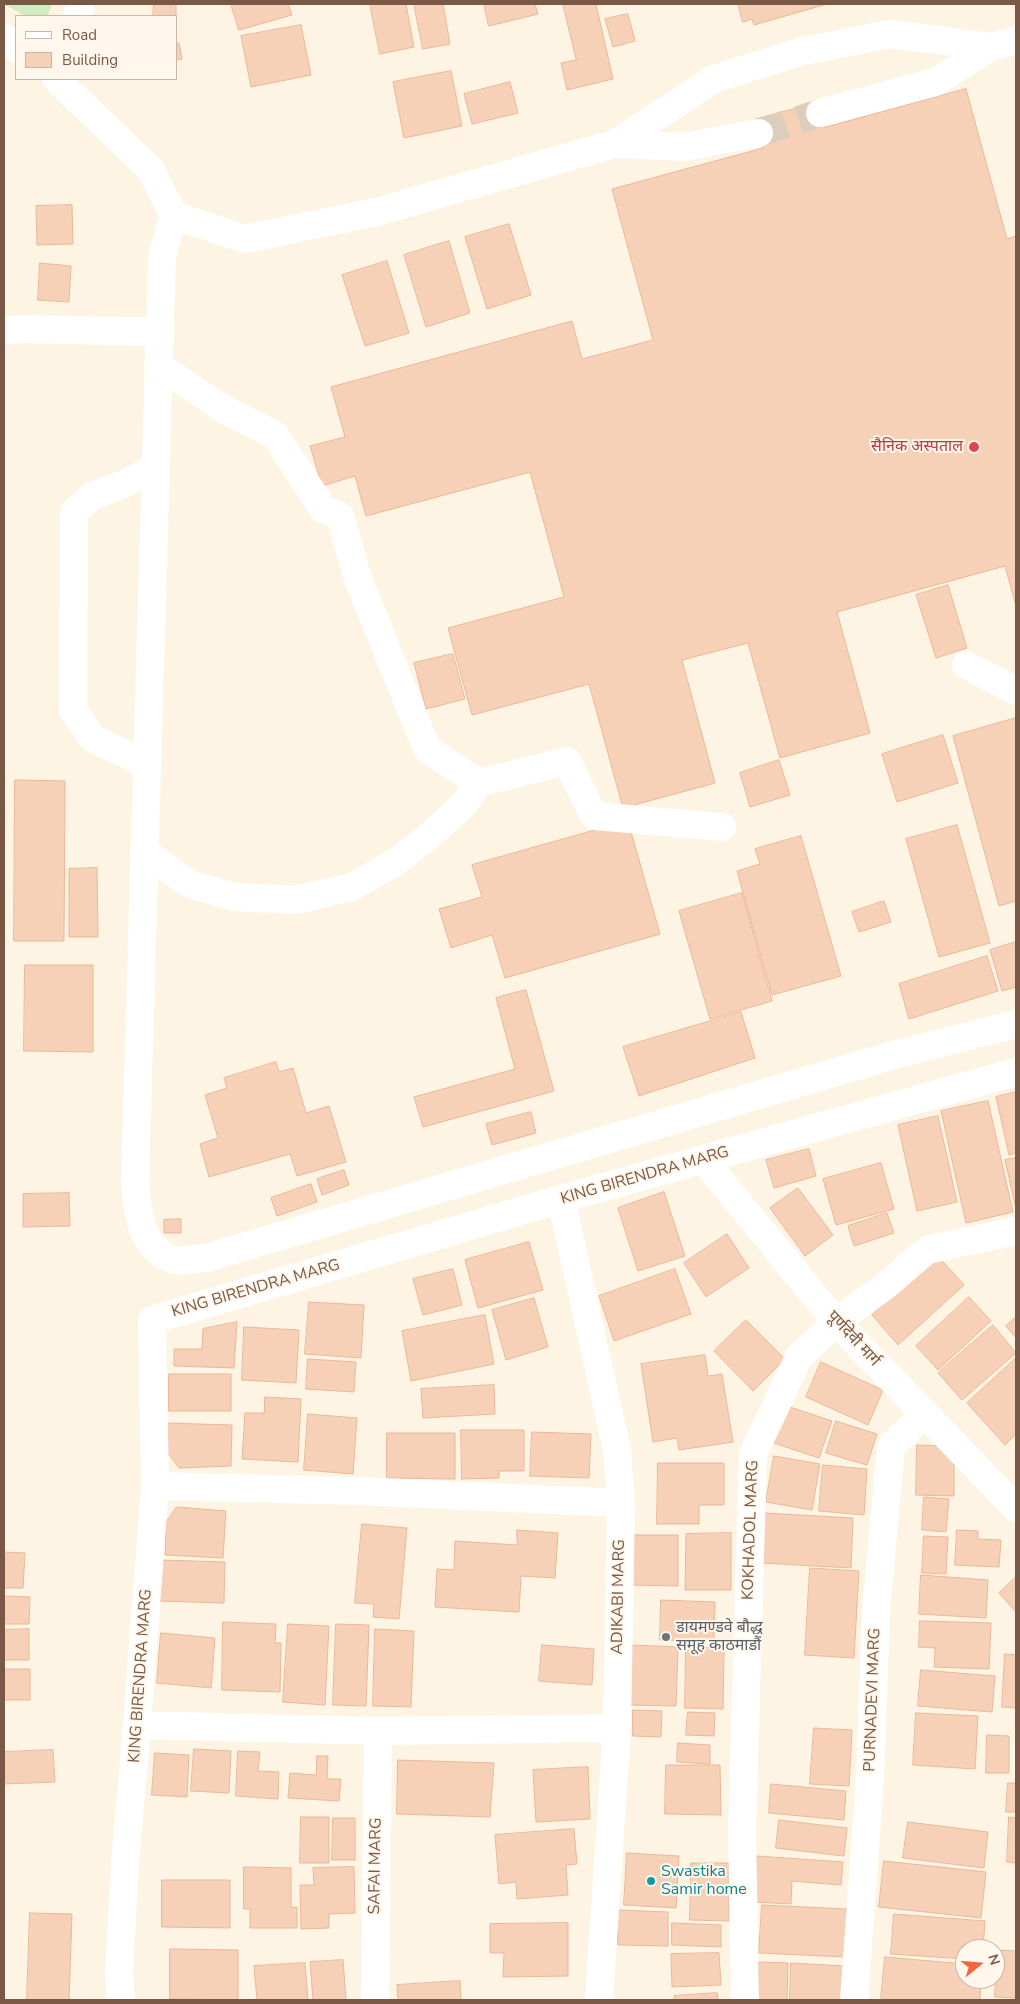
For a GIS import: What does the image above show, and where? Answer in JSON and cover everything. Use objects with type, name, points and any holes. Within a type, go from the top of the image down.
[{"type":"street","points":[[57,80],[150,169],[174,215],[244,239],[376,212],[614,144],[714,79],[803,51],[890,34],[1004,44]]},
{"type":"street","points":[[4,38],[15,47]]},
{"type":"street","points":[[820,113],[935,82],[1004,44]]},
{"type":"street","points":[[614,144],[684,147],[759,133]]},
{"type":"street","points":[[174,215],[162,256],[135,1181],[138,1219],[153,1248],[172,1260],[206,1258],[897,1054],[1016,1024]]},
{"type":"street","points":[[4,331],[22,329],[160,332]]},
{"type":"street","points":[[158,365],[225,410],[275,435],[324,510],[340,516],[358,579],[427,749],[478,783]]},
{"type":"street","points":[[147,764],[92,738],[73,710],[74,512],[92,496],[124,484],[156,467]]},
{"type":"street","points":[[966,665],[1016,691]]},
{"type":"street","points":[[144,851],[188,884],[235,897],[295,900],[352,887],[397,861],[427,838],[463,805],[478,783],[567,761],[594,816],[722,827]]},
{"type":"street","name":"KING BIRENDRA MARG","points":[[121,2000],[119,1971],[125,1863],[155,1486],[152,1320],[561,1199],[1016,1072]]},
{"type":"street","name":"पूर्णदेवी मार्ग","points":[[702,1159],[836,1322],[1016,1508]]},
{"type":"street","name":"ADIKABI MARG","points":[[561,1199],[617,1450],[621,1503],[617,1728],[599,2000]]},
{"type":"street","name":"KOKHADOL MARG","points":[[745,2000],[742,1831],[753,1454],[799,1357],[836,1322],[885,1286],[927,1250],[1016,1231]]},
{"type":"street","name":"PURNADEVI MARG","points":[[854,2000],[870,1780],[876,1612],[891,1446],[924,1414]]},
{"type":"street","points":[[155,1486],[359,1491],[621,1503]]},
{"type":"street","points":[[137,1725],[378,1731],[617,1728]]},
{"type":"street","name":"SAFAI MARG","points":[[375,2000],[378,1731]]},
{"type":"green space","points":[[4,4],[53,4],[48,15],[23,15]]},
{"type":"building","points":[[154,4],[176,4],[176,15],[153,15]]},
{"type":"building","points":[[231,4],[288,4],[292,15],[239,30]]},
{"type":"building","points":[[370,4],[406,4],[414,47],[380,54]]},
{"type":"building","points":[[414,4],[443,4],[450,44],[423,49]]},
{"type":"building","points":[[484,4],[535,4],[538,14],[489,26]]},
{"type":"building","points":[[563,4],[596,4],[613,79],[567,90],[561,63],[576,60]]},
{"type":"building","points":[[738,4],[827,4],[754,25],[752,19],[743,22]]},
{"type":"building","points":[[628,14],[635,41],[613,47],[605,19]]},
{"type":"building","points":[[301,25],[311,75],[251,87],[241,36]]},
{"type":"building","points":[[178,43],[179,43],[182,59],[178,60]]},
{"type":"building","points":[[451,71],[462,126],[404,138],[393,82]]},
{"type":"building","points":[[510,82],[518,113],[472,124],[464,94]]},
{"type":"building","points":[[966,89],[1007,239],[1016,236],[1016,606],[1005,566],[837,612],[870,733],[780,758],[748,643],[682,660],[715,783],[623,808],[589,684],[472,715],[448,628],[564,597],[530,472],[366,516],[355,476],[322,486],[310,446],[345,437],[331,387],[572,321],[582,359],[653,340],[612,189],[763,148],[756,119],[818,102],[825,127]]},
{"type":"building","points":[[72,205],[73,244],[37,245],[36,206]]},
{"type":"building","points":[[509,224],[531,295],[487,309],[465,237]]},
{"type":"building","points":[[449,241],[470,313],[426,327],[404,255]]},
{"type":"building","points":[[387,261],[409,333],[365,346],[342,275]]},
{"type":"building","points":[[40,263],[71,266],[69,302],[38,300]]},
{"type":"building","points":[[948,585],[967,648],[936,658],[916,595]]},
{"type":"building","points":[[453,654],[465,699],[426,709],[414,663]]},
{"type":"building","points":[[1016,718],[1016,901],[999,906],[953,736]]},
{"type":"building","points":[[943,735],[958,783],[897,802],[882,754]]},
{"type":"building","points":[[779,760],[790,795],[750,807],[740,773]]},
{"type":"building","points":[[15,780],[65,781],[64,941],[14,941]]},
{"type":"building","points":[[628,821],[660,934],[505,978],[492,935],[451,948],[439,909],[482,897],[472,865]]},
{"type":"building","points":[[957,825],[990,943],[939,957],[906,839]]},
{"type":"building","points":[[801,836],[841,976],[772,995],[737,871],[760,864],[755,849]]},
{"type":"building","points":[[97,868],[98,937],[69,937],[69,869]]},
{"type":"building","points":[[742,893],[772,1001],[710,1019],[679,911]]},
{"type":"building","points":[[884,901],[891,922],[859,932],[852,912]]},
{"type":"building","points":[[1016,942],[1016,987],[1002,991],[990,950]]},
{"type":"building","points":[[987,956],[998,991],[909,1019],[899,984]]},
{"type":"building","points":[[25,965],[93,965],[93,1052],[24,1051]]},
{"type":"building","points":[[526,990],[554,1091],[423,1127],[414,1097],[515,1069],[496,998]]},
{"type":"building","points":[[741,1012],[755,1058],[639,1096],[623,1047]]},
{"type":"building","points":[[276,1062],[279,1072],[293,1068],[306,1113],[329,1106],[346,1162],[297,1176],[290,1154],[209,1177],[200,1144],[218,1138],[205,1095],[227,1088],[224,1078]]},
{"type":"building","points":[[1016,1092],[1016,1153],[1009,1155],[996,1097]]},
{"type":"building","points":[[988,1101],[1013,1212],[966,1223],[941,1111]]},
{"type":"building","points":[[531,1112],[536,1133],[492,1145],[486,1124]]},
{"type":"building","points":[[938,1116],[957,1202],[917,1211],[898,1125]]},
{"type":"building","points":[[809,1149],[816,1176],[774,1188],[766,1160]]},
{"type":"building","points":[[1016,1158],[1016,1209],[1005,1160]]},
{"type":"building","points":[[881,1163],[894,1209],[836,1225],[823,1179]]},
{"type":"building","points":[[344,1170],[349,1185],[322,1195],[317,1179]]},
{"type":"building","points":[[311,1184],[317,1202],[277,1216],[271,1198]]},
{"type":"building","points":[[798,1188],[833,1235],[805,1256],[770,1208]]},
{"type":"building","points":[[664,1192],[685,1256],[638,1271],[618,1208]]},
{"type":"building","points":[[69,1193],[70,1226],[23,1227],[23,1194]]},
{"type":"building","points":[[887,1213],[894,1233],[854,1246],[848,1226]]},
{"type":"building","points":[[181,1219],[181,1233],[164,1233],[164,1220]]},
{"type":"building","points":[[727,1234],[749,1268],[706,1297],[684,1263]]},
{"type":"building","points":[[529,1242],[543,1290],[478,1308],[465,1260]]},
{"type":"building","points":[[938,1256],[964,1285],[898,1345],[872,1315]]},
{"type":"building","points":[[453,1269],[462,1305],[423,1315],[413,1279]]},
{"type":"building","points":[[675,1269],[691,1314],[614,1341],[599,1296]]},
{"type":"building","points":[[969,1297],[991,1321],[938,1370],[916,1346]]},
{"type":"building","points":[[534,1298],[548,1347],[506,1360],[492,1310]]},
{"type":"building","points":[[309,1302],[364,1305],[361,1358],[305,1354]]},
{"type":"building","points":[[485,1315],[494,1364],[411,1381],[402,1331]]},
{"type":"building","points":[[1016,1317],[1016,1338],[1006,1326]]},
{"type":"building","points":[[746,1320],[785,1359],[753,1391],[714,1351]]},
{"type":"building","points":[[237,1322],[234,1368],[174,1366],[174,1349],[202,1349],[203,1329]]},
{"type":"building","points":[[993,1325],[1016,1353],[962,1400],[938,1373]]},
{"type":"building","points":[[244,1327],[299,1330],[296,1383],[242,1380]]},
{"type":"building","points":[[705,1355],[708,1376],[722,1374],[733,1442],[679,1450],[677,1438],[653,1442],[641,1364]]},
{"type":"building","points":[[1016,1358],[1016,1434],[1005,1445],[967,1403]]},
{"type":"building","points":[[308,1359],[356,1362],[354,1392],[306,1389]]},
{"type":"building","points":[[821,1362],[883,1390],[868,1425],[806,1397]]},
{"type":"building","points":[[169,1374],[231,1374],[231,1411],[169,1411]]},
{"type":"building","points":[[494,1385],[495,1414],[423,1418],[421,1389]]},
{"type":"building","points":[[265,1397],[301,1399],[298,1462],[242,1459],[245,1413],[264,1413]]},
{"type":"building","points":[[784,1405],[832,1421],[819,1458],[771,1442]]},
{"type":"building","points":[[308,1414],[357,1418],[353,1474],[304,1470]]},
{"type":"building","points":[[836,1421],[877,1434],[867,1465],[826,1453]]},
{"type":"building","points":[[166,1423],[232,1425],[231,1466],[179,1468],[166,1450]]},
{"type":"building","points":[[461,1430],[524,1430],[524,1471],[499,1471],[499,1478],[462,1479]]},
{"type":"building","points":[[532,1432],[591,1434],[589,1478],[530,1476]]},
{"type":"building","points":[[387,1433],[455,1433],[455,1479],[387,1478]]},
{"type":"building","points":[[917,1445],[941,1446],[954,1461],[954,1496],[916,1495]]},
{"type":"building","points":[[774,1456],[820,1464],[812,1510],[766,1502]]},
{"type":"building","points":[[658,1463],[724,1463],[724,1505],[699,1505],[699,1524],[657,1524]]},
{"type":"building","points":[[823,1465],[867,1469],[864,1515],[819,1511]]},
{"type":"building","points":[[924,1497],[949,1499],[946,1532],[922,1530]]},
{"type":"building","points":[[177,1507],[226,1511],[223,1558],[165,1555],[166,1522]]},
{"type":"building","points":[[764,1513],[853,1518],[851,1568],[761,1563]]},
{"type":"building","points":[[362,1524],[407,1528],[399,1619],[373,1617],[374,1604],[355,1603]]},
{"type":"building","points":[[517,1530],[558,1533],[555,1578],[521,1576],[519,1612],[435,1607],[437,1569],[454,1570],[455,1541],[517,1545]]},
{"type":"building","points":[[957,1530],[978,1531],[978,1539],[1001,1540],[999,1567],[955,1565]]},
{"type":"building","points":[[731,1533],[731,1590],[685,1590],[686,1534]]},
{"type":"building","points":[[629,1535],[678,1535],[678,1586],[629,1585]]},
{"type":"building","points":[[924,1536],[948,1537],[946,1574],[922,1573]]},
{"type":"building","points":[[4,1552],[25,1553],[23,1588],[4,1588]]},
{"type":"building","points":[[161,1560],[225,1562],[224,1603],[160,1601]]},
{"type":"building","points":[[810,1568],[859,1571],[854,1658],[805,1655]]},
{"type":"building","points":[[921,1575],[988,1580],[986,1618],[919,1614]]},
{"type":"building","points":[[1016,1577],[1016,1612],[999,1593]]},
{"type":"building","points":[[4,1596],[30,1597],[29,1624],[4,1624]]},
{"type":"building","points":[[661,1600],[715,1602],[714,1641],[660,1640]]},
{"type":"building","points":[[920,1621],[991,1623],[989,1669],[934,1667],[935,1648],[919,1647]]},
{"type":"building","points":[[223,1622],[276,1624],[275,1643],[281,1643],[280,1692],[222,1690]]},
{"type":"building","points":[[288,1624],[329,1626],[325,1705],[283,1702]]},
{"type":"building","points":[[336,1624],[369,1625],[366,1706],[333,1705]]},
{"type":"building","points":[[29,1629],[29,1660],[4,1660],[4,1630]]},
{"type":"building","points":[[375,1629],[414,1631],[411,1707],[373,1706]]},
{"type":"building","points":[[161,1633],[215,1638],[211,1688],[157,1683]]},
{"type":"building","points":[[542,1645],[594,1649],[592,1685],[539,1681]]},
{"type":"building","points":[[630,1645],[678,1647],[676,1706],[629,1705]]},
{"type":"building","points":[[686,1647],[724,1648],[723,1709],[685,1708]]},
{"type":"building","points":[[1005,1654],[1016,1655],[1016,1708],[1002,1707]]},
{"type":"building","points":[[4,1669],[30,1669],[30,1700],[4,1700]]},
{"type":"building","points":[[921,1670],[995,1676],[992,1712],[918,1706]]},
{"type":"building","points":[[633,1710],[662,1711],[661,1737],[633,1736]]},
{"type":"building","points":[[688,1712],[715,1713],[714,1736],[686,1735]]},
{"type":"building","points":[[916,1713],[978,1716],[975,1769],[913,1765]]},
{"type":"building","points":[[814,1728],[852,1730],[849,1786],[810,1784]]},
{"type":"building","points":[[987,1735],[1009,1736],[1009,1773],[986,1773]]},
{"type":"building","points":[[678,1743],[710,1745],[710,1764],[677,1762]]},
{"type":"building","points":[[194,1749],[231,1751],[229,1793],[191,1791]]},
{"type":"building","points":[[53,1750],[55,1782],[4,1784],[4,1752]]},
{"type":"building","points":[[238,1751],[260,1752],[258,1771],[279,1772],[278,1799],[236,1796]]},
{"type":"building","points":[[155,1753],[189,1755],[187,1797],[152,1795]]},
{"type":"building","points":[[317,1756],[328,1756],[327,1779],[341,1779],[339,1801],[288,1798],[290,1773],[316,1775]]},
{"type":"building","points":[[398,1760],[494,1763],[490,1817],[397,1814]]},
{"type":"building","points":[[666,1765],[720,1765],[721,1815],[665,1814]]},
{"type":"building","points":[[588,1767],[590,1819],[536,1822],[533,1770]]},
{"type":"building","points":[[1008,1783],[1016,1783],[1016,1812],[1006,1812]]},
{"type":"building","points":[[771,1784],[846,1791],[844,1820],[769,1813]]},
{"type":"building","points":[[301,1817],[329,1817],[329,1863],[300,1863]]},
{"type":"building","points":[[1009,1817],[1016,1818],[1016,1863],[1007,1862]]},
{"type":"building","points":[[333,1818],[355,1818],[355,1860],[332,1860]]},
{"type":"building","points":[[779,1820],[847,1828],[844,1856],[776,1848]]},
{"type":"building","points":[[908,1822],[988,1832],[984,1868],[903,1858]]},
{"type":"building","points":[[574,1829],[577,1864],[566,1865],[568,1895],[517,1899],[516,1882],[499,1884],[495,1835]]},
{"type":"building","name":"Swastika Samir home","points":[[627,1853],[679,1856],[676,1908],[624,1905]]},
{"type":"building","points":[[757,1856],[843,1862],[841,1885],[792,1881],[791,1904],[754,1902]]},
{"type":"building","points":[[884,1861],[986,1872],[981,1918],[879,1907]]},
{"type":"building","points":[[691,1863],[729,1863],[729,1921],[690,1920]]},
{"type":"building","points":[[244,1867],[291,1868],[291,1908],[297,1907],[297,1928],[250,1928],[250,1909],[244,1909]]},
{"type":"building","points":[[354,1867],[355,1913],[329,1914],[329,1928],[301,1929],[300,1885],[314,1885],[313,1868]]},
{"type":"building","points":[[162,1880],[230,1880],[230,1928],[162,1927]]},
{"type":"building","points":[[762,1905],[847,1909],[845,1957],[759,1953]]},
{"type":"building","points":[[618,1910],[668,1912],[668,1946],[618,1945]]},
{"type":"building","points":[[30,1913],[72,1914],[69,2000],[27,2000]]},
{"type":"building","points":[[894,1914],[985,1921],[984,1939],[955,1939],[955,1958],[891,1954]]},
{"type":"building","points":[[568,1923],[568,1976],[503,1977],[504,1953],[490,1953],[490,1924]]},
{"type":"building","points":[[672,1923],[721,1925],[721,1947],[672,1945]]},
{"type":"building","points":[[170,1949],[238,1950],[238,2000],[170,1999]]},
{"type":"building","points":[[1005,1950],[1016,1951],[1016,1998],[995,1997],[995,1989],[1005,1989]]},
{"type":"building","points":[[719,1953],[721,1985],[672,1987],[671,1954]]},
{"type":"building","points":[[885,1957],[955,1963],[955,1989],[981,1989],[980,2000],[881,2000]]},
{"type":"building","points":[[343,1960],[346,2000],[313,2000],[310,1962]]},
{"type":"building","points":[[759,1962],[788,1963],[787,2000],[759,2000]]},
{"type":"building","points":[[305,1963],[308,2000],[257,2000],[254,1966]]},
{"type":"building","points":[[791,1963],[844,1966],[842,2000],[790,2000]]},
{"type":"building","points":[[460,1981],[461,2000],[398,2000],[397,1985]]},
{"type":"building","points":[[717,1993],[718,2000],[674,2000],[674,1996]]},
{"type":"tunnel","points":[[759,133],[820,113]]},
{"type":"place","name":"सैनिक अस्पताल","points":[[974,447]]},
{"type":"place","name":"डायमण्डवे बौद्ध समूह काठमाडौं","points":[[666,1637]]},
{"type":"place","name":"Swastika Samir home","points":[[651,1881]]}]
